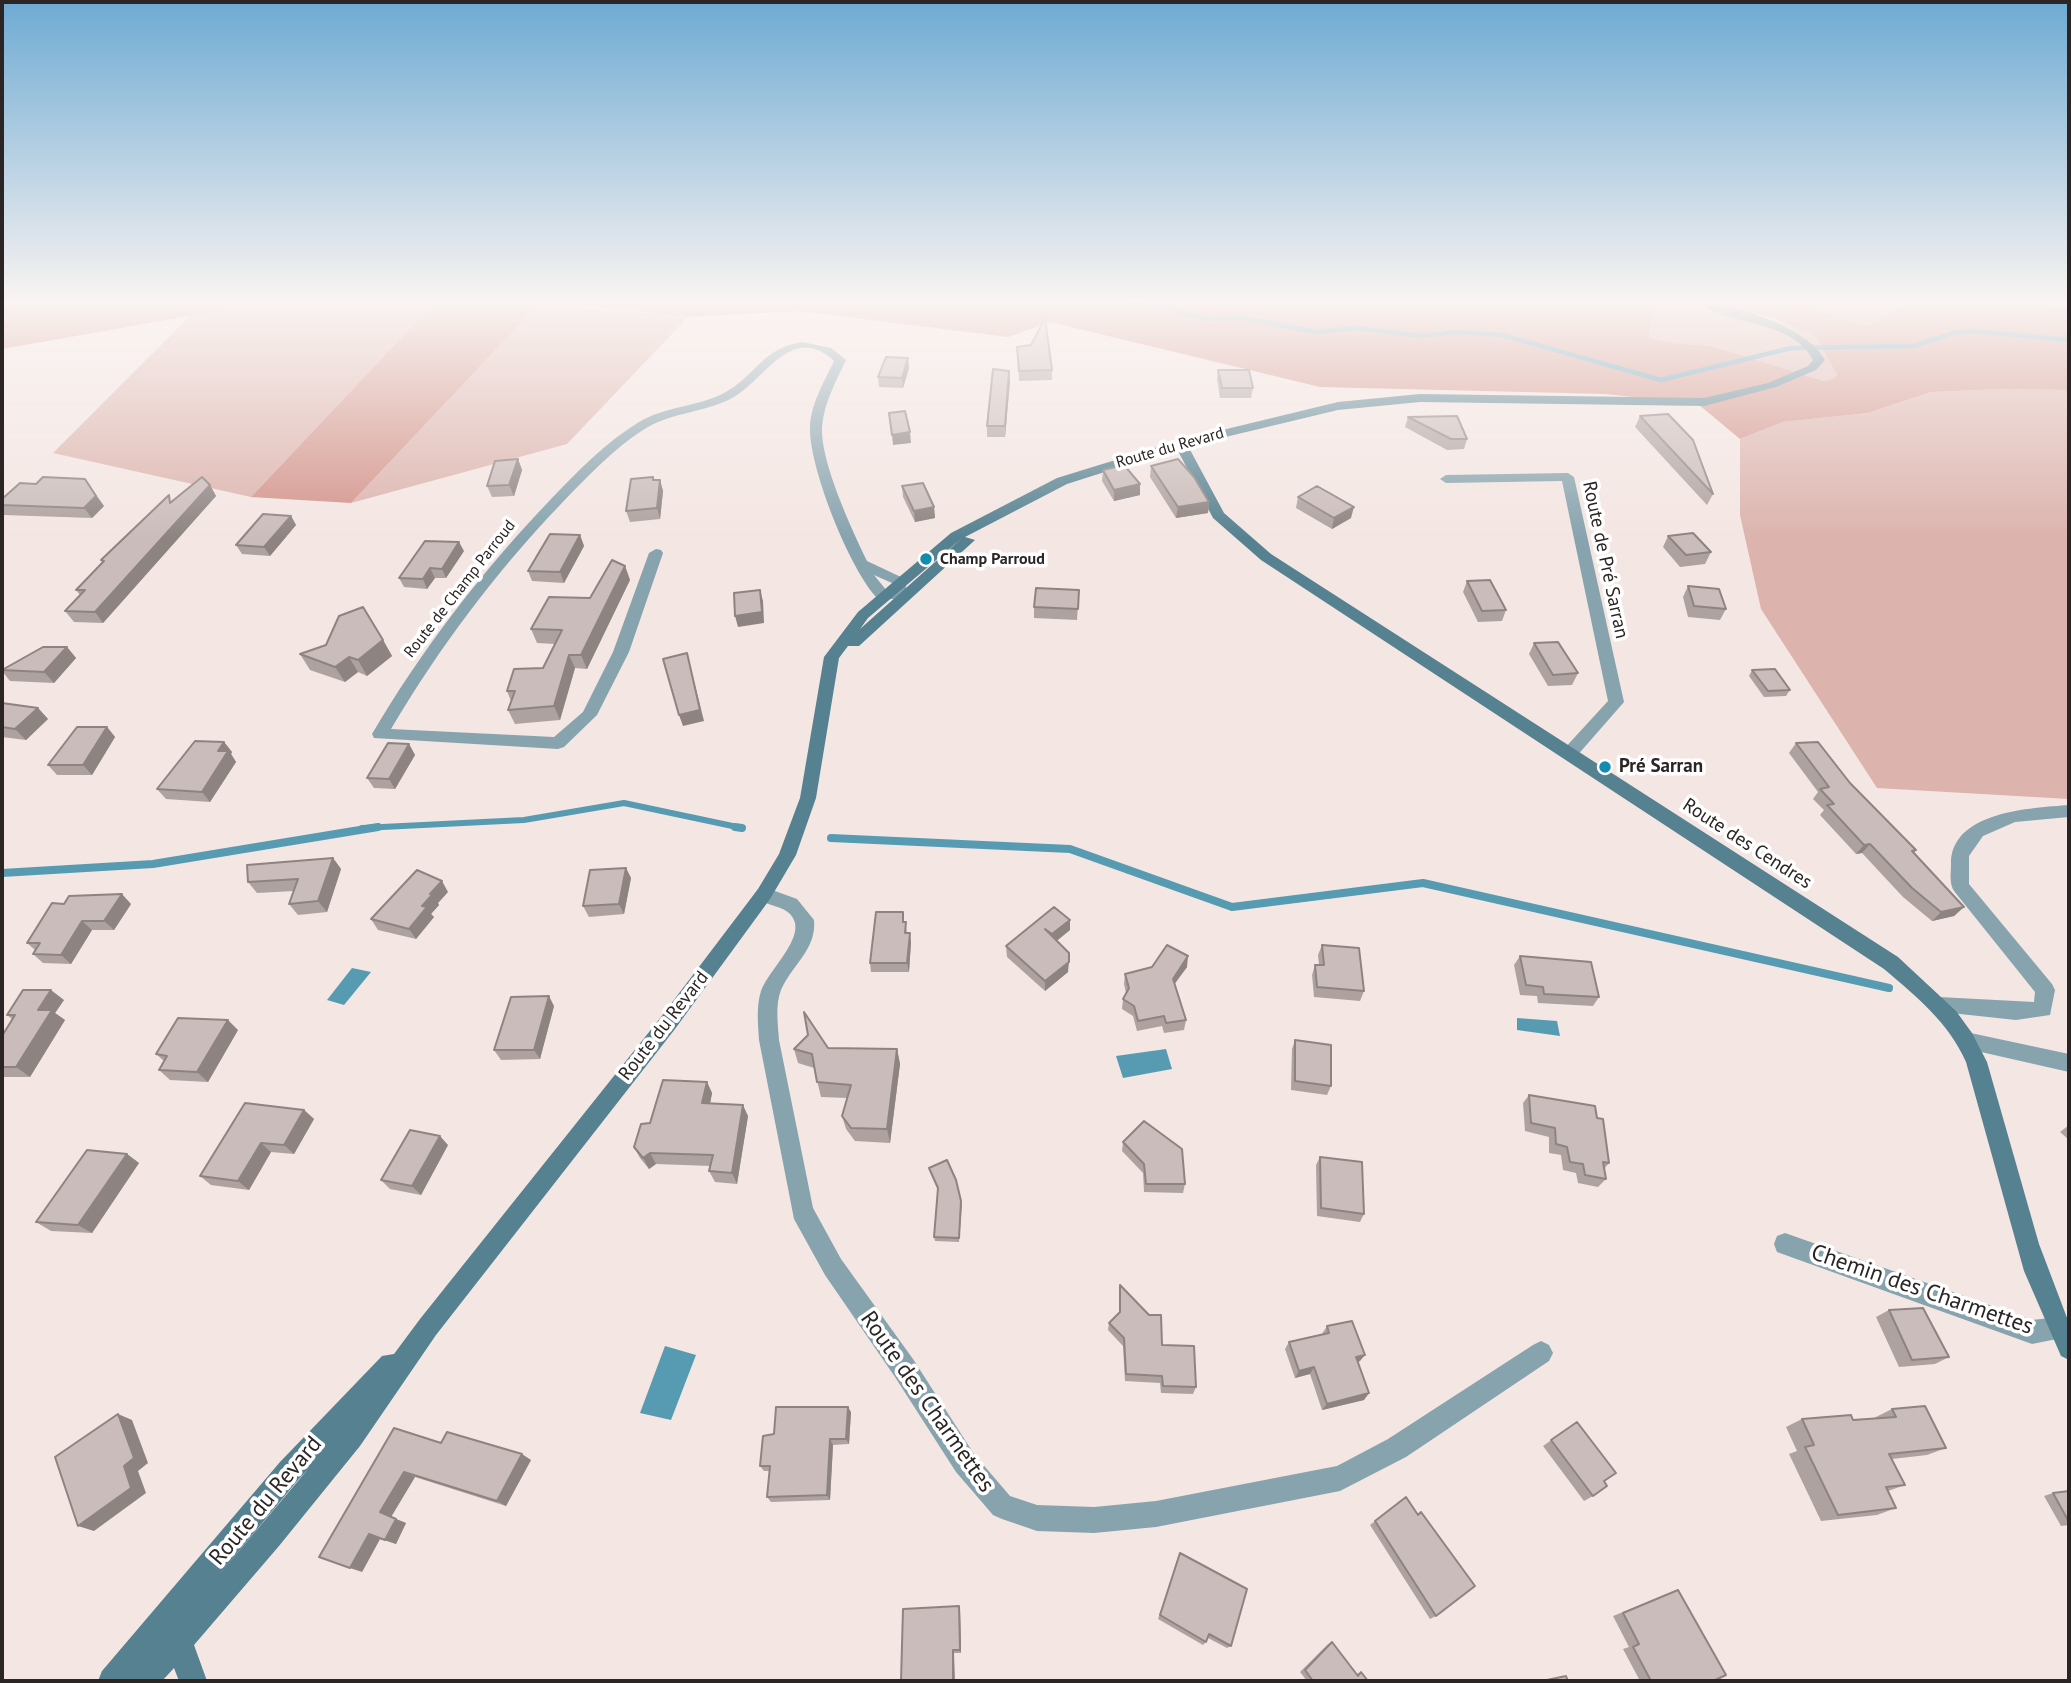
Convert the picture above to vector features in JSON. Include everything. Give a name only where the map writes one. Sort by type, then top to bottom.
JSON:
[{"type":"main road","name":"Route du Revard","points":[[827,690],[861,633],[900,588],[956,536],[1062,481],[1181,444],[1372,401],[1531,398],[1704,402],[1733,397],[1779,382]]},
{"type":"main road","name":"Route des Cendres","points":[[1181,444],[1218,514],[1266,557],[1891,963],[1939,1005],[1966,1041],[1982,1078],[2031,1252],[2064,1339]]},
{"type":"main road","name":"Route du Revard","points":[[112,1681],[165,1640],[351,1437],[428,1327],[668,1023],[764,894],[787,855],[808,798],[832,657],[839,644],[883,596]]},
{"type":"main road","name":"Route du Revard","points":[[144,1681],[165,1640]]},
{"type":"main road","points":[[165,1640],[191,1669],[193,1681]]},
{"type":"street","name":"Route de Champ Parroud","points":[[656,553],[616,662],[589,715],[558,743],[380,734],[410,682],[509,551],[609,448],[654,418],[729,395],[744,382]]},
{"type":"street","name":"Route de Champ Parroud","points":[[831,382],[816,431],[839,518],[868,578],[883,596]]},
{"type":"street","name":"Route de Pré Sarran","points":[[1446,479],[1569,477],[1616,702],[1569,754]]},
{"type":"street","points":[[863,565],[900,588]]},
{"type":"street","points":[[883,596],[900,588]]},
{"type":"street","points":[[1939,1005],[1962,1002],[2019,1014],[2043,1009],[2045,990],[1960,886],[1960,855],[1977,831],[2013,816],[2069,811]]},
{"type":"street","name":"Route des Charmettes","points":[[764,894],[778,897],[796,908],[805,918],[806,932],[771,990],[767,1013],[769,1040],[802,1211],[833,1267],[904,1368],[965,1463],[1002,1506],[1037,1518],[1094,1520],[1156,1514],[1340,1478],[1397,1448],[1541,1353]]},
{"type":"street","points":[[1966,1041],[2069,1063]]},
{"type":"street","name":"Chemin des Charmettes","points":[[1785,1244],[2032,1332],[2064,1339]]},
{"type":"shaded area","points":[[124,382],[360,382],[251,497],[53,453]]},
{"type":"shaded area","points":[[360,382],[466,382],[351,503],[251,497]]},
{"type":"shaded area","points":[[466,382],[627,382],[567,444],[351,503]]},
{"type":"shaded area","points":[[1297,382],[2069,382],[2069,390],[1931,392],[1868,413],[1783,422],[1740,439],[1698,404],[1605,394],[1320,387]]},
{"type":"shaded area","points":[[2069,390],[2069,799],[1877,788],[1761,609],[1740,515],[1740,439],[1783,422],[1868,413],[1931,392]]},
{"type":"water","points":[[352,968],[371,972],[344,1005],[327,1000]]},
{"type":"water","points":[[1517,1018],[1557,1021],[1560,1036],[1517,1030]]},
{"type":"water","points":[[1166,1049],[1172,1069],[1123,1078],[1116,1056]]},
{"type":"water","points":[[665,1346],[696,1355],[671,1420],[640,1413]]},
{"type":"building","points":[[992,382],[1008,382],[1005,426],[987,426]]},
{"type":"building","points":[[1221,382],[1252,382],[1253,388],[1222,388]]},
{"type":"building","points":[[905,411],[910,432],[892,435],[889,413]]},
{"type":"building","points":[[1668,414],[1693,440],[1713,494],[1640,416]]},
{"type":"building","points":[[1457,416],[1467,439],[1451,439],[1408,417]]},
{"type":"building","points":[[518,459],[509,485],[487,486],[495,461]]},
{"type":"building","points":[[1178,459],[1194,477],[1209,502],[1178,507],[1151,466]]},
{"type":"building","points":[[1124,465],[1140,484],[1114,490],[1103,470]]},
{"type":"building","points":[[43,477],[85,479],[96,496],[84,508],[2,505],[2,499],[20,483],[36,484]]},
{"type":"building","points":[[202,477],[210,485],[95,612],[65,611],[85,590],[76,590],[104,561],[101,560],[169,495],[170,503]]},
{"type":"building","points":[[653,477],[653,480],[660,480],[657,508],[626,511],[631,479]]},
{"type":"building","points":[[923,483],[934,507],[914,511],[902,486]]},
{"type":"building","points":[[1317,486],[1354,507],[1334,518],[1298,497]]},
{"type":"building","points":[[263,514],[291,516],[264,547],[236,545]]},
{"type":"building","points":[[1693,533],[1711,552],[1686,555],[1668,536]]},
{"type":"building","points":[[550,534],[580,535],[560,572],[528,571]]},
{"type":"building","points":[[425,541],[459,542],[442,569],[430,568],[423,579],[399,578]]},
{"type":"building","points":[[612,560],[625,566],[581,655],[569,655],[554,706],[508,710],[515,691],[507,691],[514,669],[543,668],[562,630],[531,629],[549,597],[590,598]]},
{"type":"building","points":[[1490,580],[1506,610],[1482,611],[1467,581]]},
{"type":"building","points":[[1688,586],[1719,589],[1726,609],[1694,606]]},
{"type":"building","points":[[1036,588],[1079,590],[1078,609],[1034,607]]},
{"type":"building","points":[[760,590],[762,612],[735,616],[734,593]]},
{"type":"building","points":[[363,607],[383,640],[358,660],[349,657],[335,667],[300,654],[326,645],[339,616]]},
{"type":"building","points":[[1558,642],[1578,673],[1553,675],[1534,643]]},
{"type":"building","points":[[43,647],[67,647],[44,672],[2,670]]},
{"type":"building","points":[[687,653],[700,710],[679,715],[663,659]]},
{"type":"building","points":[[1775,669],[1790,690],[1768,691],[1752,670]]},
{"type":"building","points":[[2,703],[38,708],[15,729],[2,727]]},
{"type":"building","points":[[77,727],[107,727],[83,765],[48,765]]},
{"type":"building","points":[[195,741],[224,742],[218,751],[228,751],[202,792],[157,789]]},
{"type":"building","points":[[1818,742],[1850,783],[1916,850],[1912,851],[1964,907],[1941,912],[1912,888],[1870,844],[1864,845],[1827,805],[1834,804],[1820,789],[1829,787],[1796,743]]},
{"type":"building","points":[[388,743],[409,744],[389,779],[367,778]]},
{"type":"building","points":[[333,858],[318,901],[289,904],[298,879],[248,882],[247,865]]},
{"type":"building","points":[[626,868],[619,904],[583,906],[590,870]]},
{"type":"building","points":[[417,870],[442,881],[430,894],[432,895],[422,906],[427,907],[409,929],[371,919]]},
{"type":"building","points":[[122,894],[104,921],[82,921],[61,955],[33,954],[40,943],[27,943],[52,903],[64,904],[69,896]]},
{"type":"building","points":[[1054,907],[1070,920],[1052,934],[1045,929],[1069,953],[1069,962],[1045,981],[1006,946]]},
{"type":"building","points":[[876,912],[903,912],[905,933],[910,933],[907,963],[870,963]]},
{"type":"building","points":[[1167,945],[1188,956],[1173,979],[1186,1020],[1166,1023],[1164,1016],[1138,1021],[1134,1006],[1123,999],[1129,988],[1125,974],[1152,967]]},
{"type":"building","points":[[1322,945],[1359,948],[1364,991],[1317,987],[1315,965],[1324,965]]},
{"type":"building","points":[[1520,956],[1591,962],[1599,997],[1544,994],[1543,987],[1526,985]]},
{"type":"building","points":[[23,990],[51,990],[38,1010],[52,1010],[16,1067],[2,1067],[2,1036],[15,1015],[7,1015]]},
{"type":"building","points":[[549,996],[534,1050],[494,1050],[511,997]]},
{"type":"building","points":[[804,1012],[828,1048],[897,1049],[887,1129],[851,1128],[842,1116],[851,1085],[817,1082],[812,1054],[794,1049],[808,1035]]},
{"type":"building","points":[[178,1018],[228,1020],[197,1072],[159,1070],[167,1056],[156,1054]]},
{"type":"building","points":[[1295,1040],[1331,1045],[1331,1086],[1295,1081]]},
{"type":"building","points":[[663,1080],[707,1082],[702,1103],[743,1105],[732,1173],[709,1171],[713,1155],[650,1153],[643,1158],[634,1147],[641,1124],[650,1123]]},
{"type":"building","points":[[1529,1095],[1595,1106],[1597,1118],[1603,1119],[1609,1163],[1603,1162],[1606,1179],[1585,1175],[1583,1164],[1570,1162],[1567,1147],[1556,1144],[1555,1128],[1531,1123]]},
{"type":"building","points":[[245,1103],[304,1110],[284,1145],[261,1143],[238,1181],[200,1176]]},
{"type":"building","points":[[1144,1121],[1182,1149],[1185,1184],[1146,1184],[1144,1164],[1123,1142]]},
{"type":"building","points":[[410,1130],[440,1136],[412,1186],[381,1180]]},
{"type":"building","points":[[87,1150],[127,1154],[78,1225],[36,1222]]},
{"type":"building","points":[[1320,1157],[1362,1162],[1364,1214],[1321,1208]]},
{"type":"building","points":[[947,1160],[961,1201],[959,1238],[934,1237],[938,1188],[929,1168]]},
{"type":"building","points":[[1120,1285],[1149,1315],[1161,1315],[1162,1345],[1194,1346],[1196,1387],[1163,1386],[1162,1376],[1126,1374],[1124,1338],[1109,1323],[1120,1312]]},
{"type":"building","points":[[1923,1308],[1949,1357],[1912,1360],[1889,1310]]},
{"type":"building","points":[[1352,1321],[1365,1355],[1356,1357],[1369,1393],[1327,1404],[1314,1367],[1299,1371],[1289,1342],[1329,1333],[1327,1326]]},
{"type":"building","points":[[1925,1406],[1946,1448],[1889,1454],[1905,1485],[1886,1487],[1896,1508],[1838,1515],[1805,1447],[1814,1445],[1802,1419],[1851,1415],[1853,1420],[1896,1417],[1892,1409]]},
{"type":"building","points":[[776,1407],[848,1407],[846,1439],[830,1439],[827,1495],[767,1497],[770,1466],[760,1466],[763,1436],[774,1434]]},
{"type":"building","points":[[118,1414],[134,1458],[124,1466],[131,1488],[78,1526],[55,1457]]},
{"type":"building","points":[[1577,1422],[1616,1473],[1604,1481],[1607,1486],[1593,1496],[1551,1440]]},
{"type":"building","points":[[394,1428],[441,1443],[447,1432],[522,1454],[497,1501],[404,1472],[380,1512],[396,1519],[385,1540],[369,1534],[350,1568],[319,1557]]},
{"type":"building","points":[[2069,1491],[2069,1522],[2053,1493]]},
{"type":"building","points":[[1406,1497],[1418,1515],[1421,1512],[1475,1586],[1436,1616],[1375,1521]]},
{"type":"building","points":[[1180,1553],[1247,1589],[1231,1646],[1209,1634],[1206,1642],[1160,1615]]},
{"type":"building","points":[[1678,1590],[1726,1675],[1713,1681],[1651,1681],[1633,1647],[1639,1644],[1623,1613]]},
{"type":"building","points":[[959,1606],[960,1650],[953,1650],[953,1681],[901,1681],[903,1609]]},
{"type":"building","points":[[1332,1642],[1358,1676],[1361,1672],[1368,1681],[1313,1681],[1305,1670]]},
{"type":"building","points":[[1566,1676],[1568,1681],[1542,1681]]},
{"type":"waterway","points":[[376,827],[524,820],[624,803],[742,828],[735,827]]},
{"type":"waterway","points":[[2,873],[153,864],[376,827]]},
{"type":"waterway","points":[[362,828],[376,827]]},
{"type":"waterway","points":[[831,838],[1070,849],[1232,907],[1423,883],[1889,988]]},
{"type":"place","name":"Champ Parroud","points":[[926,559]]},
{"type":"place","name":"Pré Sarran","points":[[1605,767]]}]
